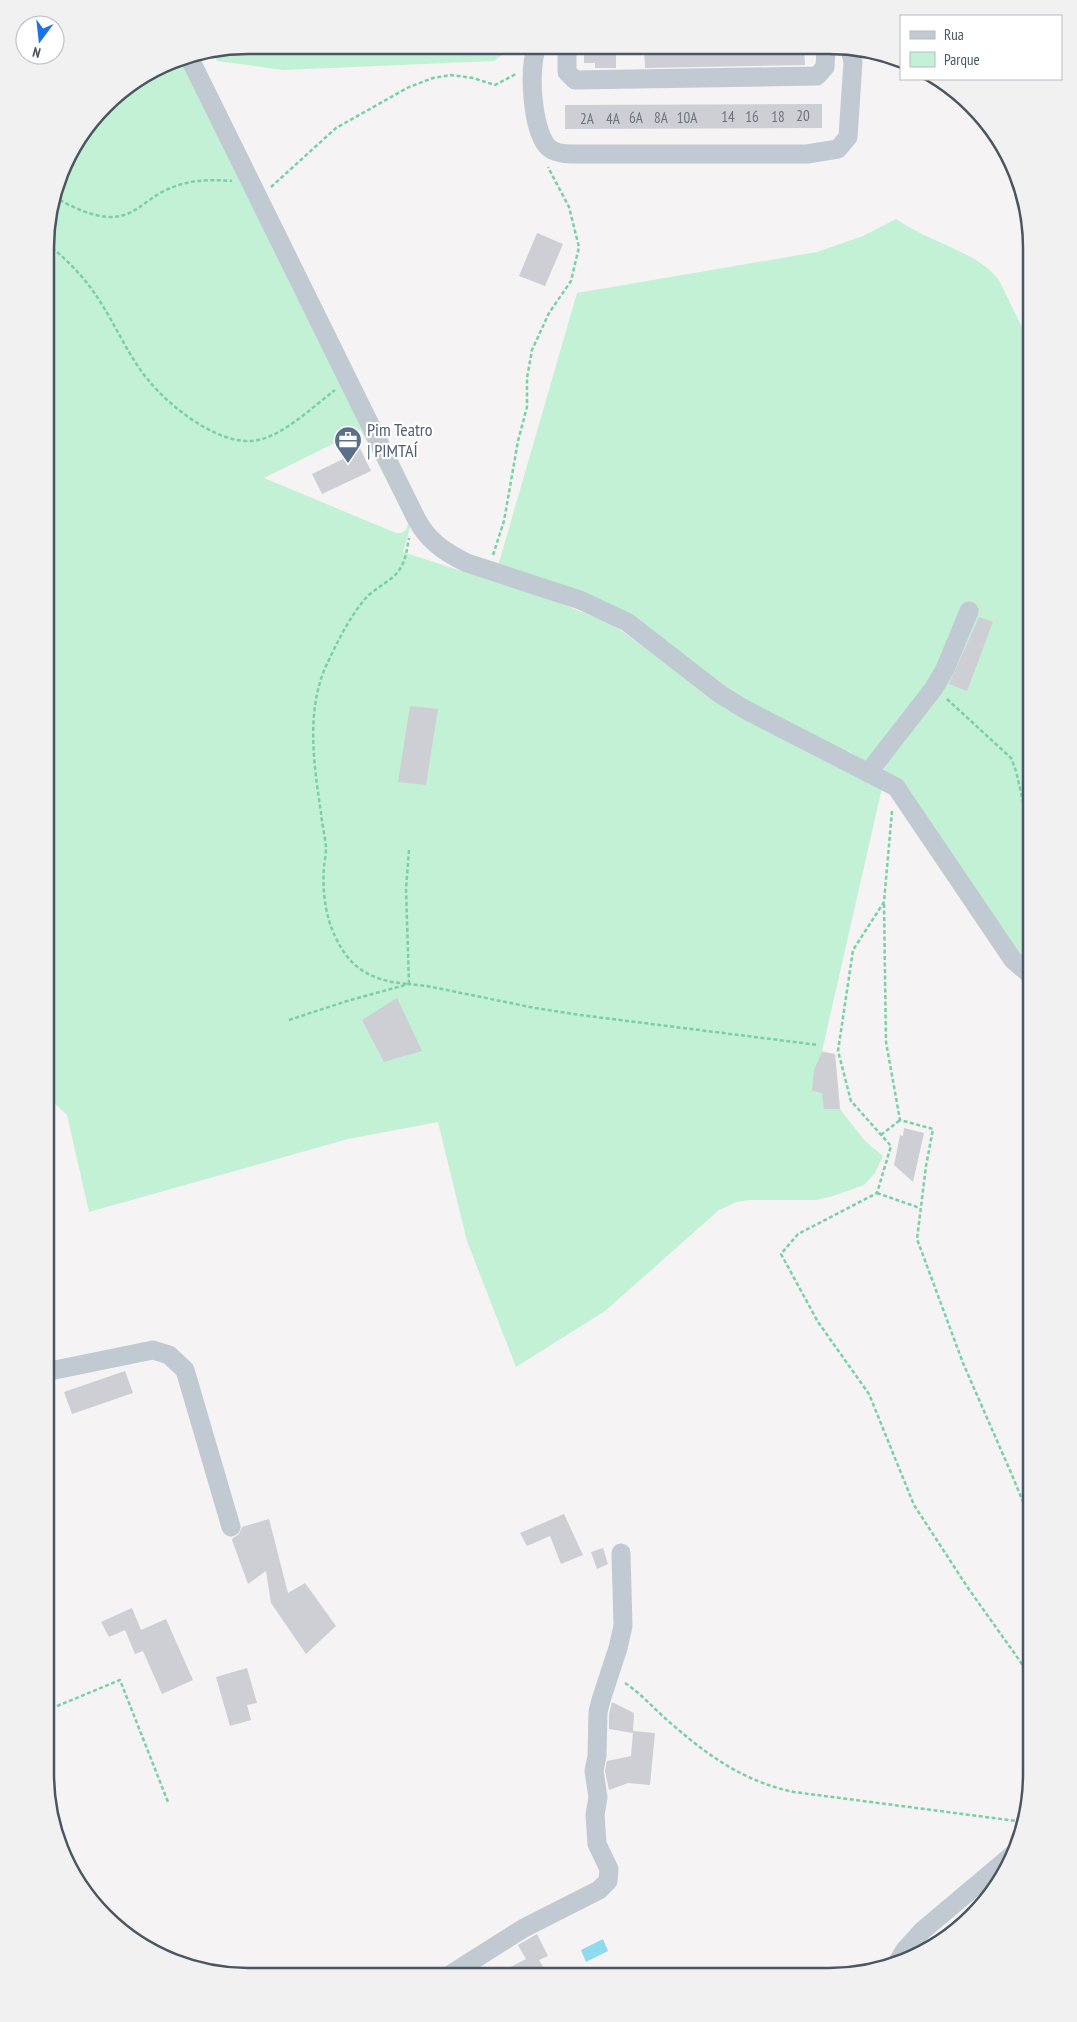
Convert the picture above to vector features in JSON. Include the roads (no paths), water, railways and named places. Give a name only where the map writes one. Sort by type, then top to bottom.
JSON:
[{"type":"street","points":[[535,54],[532,68],[532,85],[542,134],[548,147],[557,152],[573,154],[807,154],[838,149],[848,136],[853,62],[851,55]]},
{"type":"street","points":[[567,54],[567,72],[575,80],[817,76],[825,58]]},
{"type":"street","points":[[191,62],[416,518],[428,538],[439,547],[467,563],[580,600],[627,622],[720,694],[739,706],[896,787],[1013,960],[1023,968]]},
{"type":"street","points":[[868,773],[934,688],[945,669],[970,611]]},
{"type":"street","points":[[54,1370],[153,1350],[169,1355],[185,1370],[231,1526]]},
{"type":"street","points":[[461,1968],[524,1928],[599,1890],[608,1881],[609,1869],[597,1844],[595,1815],[598,1797],[594,1771],[597,1756],[598,1712],[623,1626],[621,1553]]},
{"type":"street","points":[[903,1953],[922,1931],[1000,1865]]},
{"type":"water","points":[[603,1939],[608,1951],[586,1962],[581,1950]]},
{"type":"place","name":"Pim Teatro | PIMTAÍ","points":[[348,464]]}]
